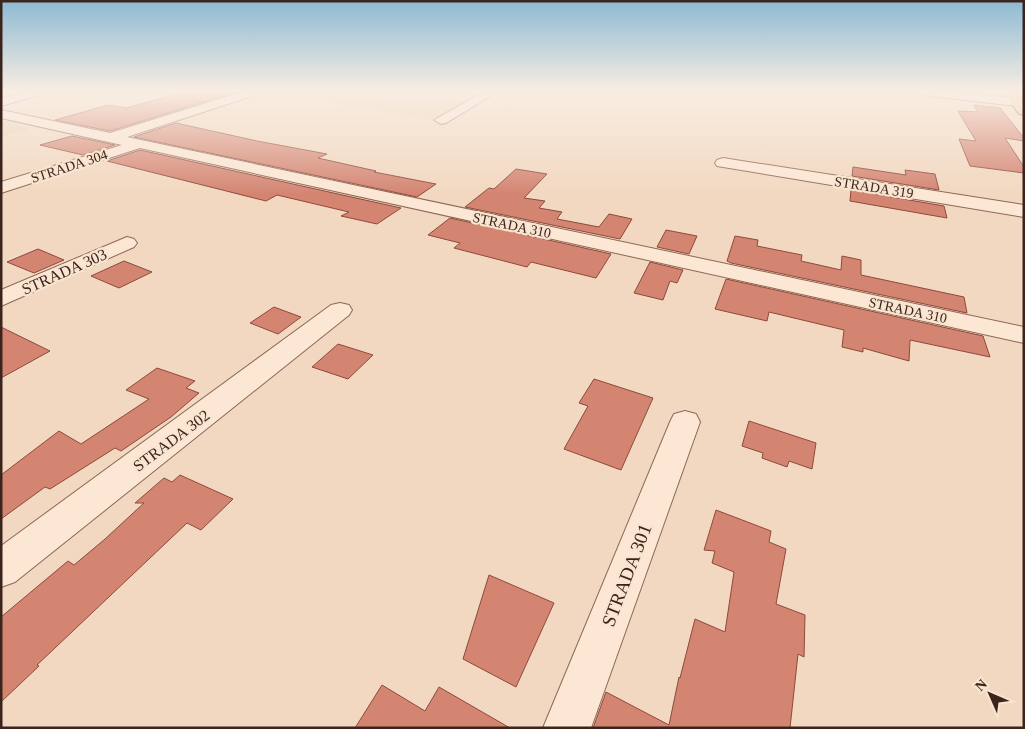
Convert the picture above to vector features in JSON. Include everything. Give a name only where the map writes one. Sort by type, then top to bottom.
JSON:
[{"type":"street","name":"STRADA 310","points":[[54,126],[1024,335]]},
{"type":"street","points":[[107,138],[145,126]]},
{"type":"street","name":"STRADA 304","points":[[1,188],[137,145]]},
{"type":"street","name":"STRADA 319","points":[[723,163],[1024,211]]},
{"type":"street","name":"STRADA 303","points":[[1,299],[127,243]]},
{"type":"street","name":"STRADA 302","points":[[1,569],[340,310]]},
{"type":"street","name":"STRADA 301","points":[[567,728],[685,422]]},
{"type":"shaded area","points":[[1,126],[19,126],[30,129],[1,137]]},
{"type":"building","points":[[85,126],[126,126],[110,131]]},
{"type":"building","points":[[167,126],[190,126],[327,154],[318,158],[376,171],[374,172],[436,184],[417,197],[134,137]]},
{"type":"building","points":[[967,126],[1014,126],[1024,138],[1024,141],[1005,138],[1024,167],[1024,173],[970,166],[959,139],[976,141]]},
{"type":"building","points":[[72,136],[115,145],[83,155],[40,145]]},
{"type":"building","points":[[140,150],[401,208],[377,224],[341,216],[349,212],[277,195],[266,201],[107,161]]},
{"type":"building","points":[[853,167],[906,175],[905,170],[935,174],[939,190],[852,176]]},
{"type":"building","points":[[516,169],[547,174],[524,198],[545,201],[539,208],[562,212],[557,219],[599,227],[609,214],[632,219],[620,239],[465,207],[489,188],[494,189]]},
{"type":"building","points":[[851,190],[944,206],[947,218],[850,201]]},
{"type":"building","points":[[450,218],[611,254],[596,278],[531,262],[527,267],[454,248],[460,243],[428,235]]},
{"type":"building","points":[[666,230],[697,236],[689,254],[657,247]]},
{"type":"building","points":[[735,236],[758,240],[757,246],[802,255],[801,261],[841,270],[842,256],[861,260],[861,275],[964,297],[967,313],[731,263],[727,261]]},
{"type":"building","points":[[38,249],[64,260],[34,273],[7,262]]},
{"type":"building","points":[[124,261],[152,272],[119,288],[91,276]]},
{"type":"building","points":[[650,262],[683,270],[677,283],[670,281],[663,300],[634,293]]},
{"type":"building","points":[[726,279],[983,336],[990,357],[910,340],[909,361],[863,348],[863,352],[842,347],[844,330],[769,312],[767,321],[715,309]]},
{"type":"building","points":[[274,307],[301,317],[278,334],[250,323]]},
{"type":"building","points":[[1,327],[50,351],[1,378]]},
{"type":"building","points":[[338,344],[373,355],[348,379],[312,367]]},
{"type":"building","points":[[157,368],[195,381],[186,388],[199,393],[171,417],[121,451],[115,448],[50,489],[45,487],[1,519],[1,475],[59,431],[81,444],[149,399],[126,390]]},
{"type":"building","points":[[594,379],[653,398],[621,470],[564,449],[588,406],[579,403]]},
{"type":"building","points":[[749,421],[816,443],[812,469],[789,461],[787,467],[762,458],[763,453],[742,446]]},
{"type":"building","points":[[180,475],[233,499],[201,530],[187,523],[37,665],[39,666],[1,702],[1,617],[68,561],[74,565],[105,539],[144,503],[135,503],[164,478],[172,482]]},
{"type":"building","points":[[716,510],[771,531],[769,542],[786,549],[776,604],[805,615],[804,657],[798,654],[790,728],[593,728],[606,692],[669,725],[679,677],[695,619],[725,632],[734,572],[712,563],[715,551],[704,550]]},
{"type":"building","points":[[489,575],[554,603],[516,687],[463,659]]},
{"type":"building","points":[[382,685],[425,711],[439,687],[510,728],[355,728]]}]
